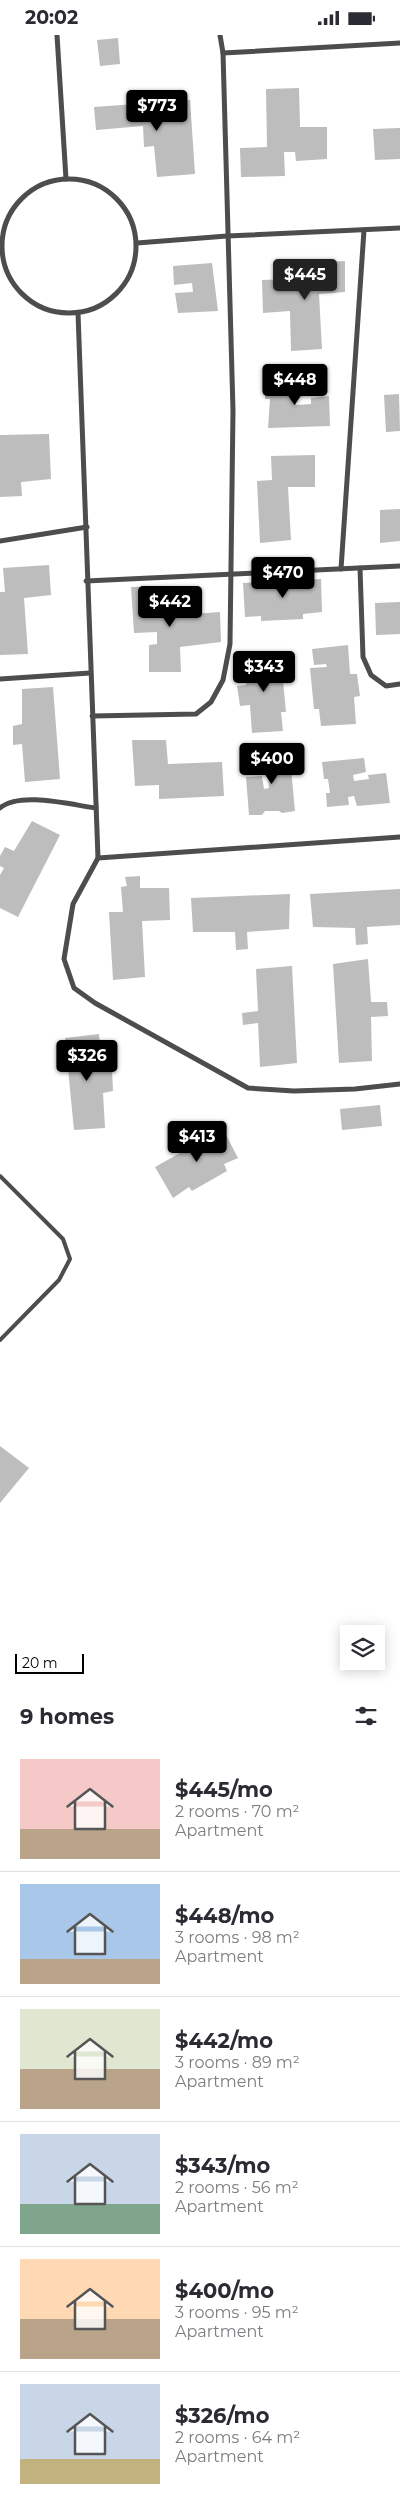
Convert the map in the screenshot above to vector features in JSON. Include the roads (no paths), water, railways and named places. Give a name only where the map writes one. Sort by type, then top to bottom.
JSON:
[{"type":"street","points":[[57,35],[66,179]]},
{"type":"street","points":[[92,716],[196,714],[211,702],[223,680],[230,644],[233,410],[223,53],[220,35]]},
{"type":"street","points":[[223,53],[400,43]]},
{"type":"street","points":[[66,179],[92,182],[115,196],[130,217],[137,243],[133,268],[121,289],[102,305],[78,313],[55,313],[34,304],[16,288],[6,268],[1,245],[7,221],[21,199],[42,185],[66,179]]},
{"type":"street","points":[[137,243],[227,236],[400,228]]},
{"type":"street","points":[[341,569],[364,230]]},
{"type":"street","points":[[78,313],[87,527],[86,581],[98,858],[72,904],[64,959],[74,988],[95,1003],[248,1087],[294,1091],[355,1089],[400,1084]]},
{"type":"street","points":[[0,541],[87,527]]},
{"type":"street","points":[[86,581],[400,566]]},
{"type":"street","points":[[360,568],[363,657],[371,675],[386,686],[400,684]]},
{"type":"street","points":[[0,679],[90,673]]},
{"type":"street","points":[[0,808],[4,804],[26,799],[96,809]]},
{"type":"street","points":[[98,858],[400,837]]},
{"type":"lane","points":[[0,1176],[63,1239],[70,1259],[59,1280],[0,1341]]}]
